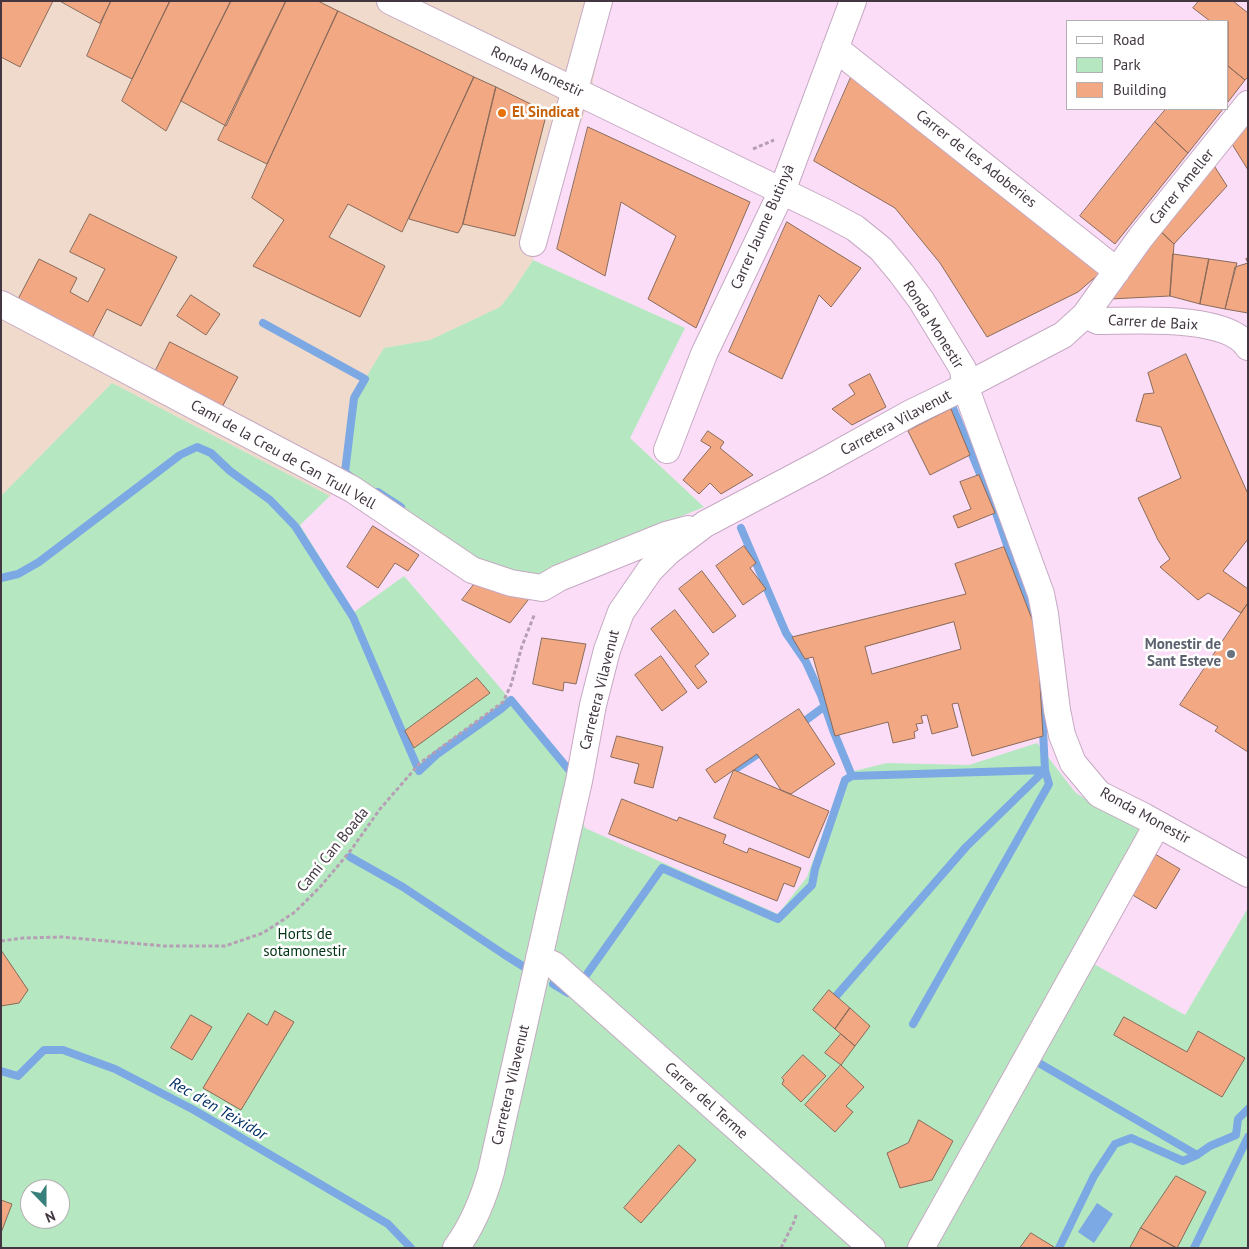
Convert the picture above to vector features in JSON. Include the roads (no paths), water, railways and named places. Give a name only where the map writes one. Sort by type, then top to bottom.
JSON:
[{"type":"street","name":"Ronda Monestir","points":[[390,1],[782,191],[855,228],[881,249],[921,300],[963,369],[965,386],[1041,594],[1057,710],[1062,735],[1074,762],[1099,794],[1248,874]]},
{"type":"street","points":[[533,243],[599,1]]},
{"type":"street","name":"Carrer Jaume Butinyà","points":[[667,450],[704,354],[782,191],[853,1]]},
{"type":"street","name":"Carrer de les Adoberies","points":[[835,48],[1117,271]]},
{"type":"street","name":"Carrer Ameller","points":[[1085,315],[1141,237],[1248,104]]},
{"type":"street","name":"Camí de la Creu de Can Trull Vell","points":[[1,304],[352,490],[472,570],[511,583],[542,588],[559,578],[666,535],[705,524]]},
{"type":"street","name":"Carretera Vilavenut","points":[[456,1248],[473,1221],[486,1190],[579,781],[593,705],[607,650],[613,630],[622,612],[650,570],[668,552],[705,524],[911,413],[1062,335],[1085,315]]},
{"type":"street","name":"Carrer de Baix","points":[[1085,315],[1098,320],[1185,322],[1223,329],[1246,340]]},
{"type":"street","points":[[921,1248],[1154,832],[1156,823]]},
{"type":"street","name":"Carrer del Terme","points":[[539,958],[554,965],[872,1248]]},
{"type":"water","points":[[1097,1203],[1113,1214],[1094,1243],[1078,1232]]},
{"type":"waterway","points":[[263,323],[365,379],[354,398],[345,472],[352,478]]},
{"type":"waterway","points":[[953,408],[996,513],[1035,626]]},
{"type":"waterway","points":[[1,578],[18,574],[39,562],[180,455],[197,447],[211,453],[230,471],[270,500],[295,526],[353,617],[419,771],[436,755],[511,700],[569,770]]},
{"type":"waterway","points":[[378,492],[401,507]]},
{"type":"waterway","points":[[741,528],[786,633],[806,662],[821,695],[852,776]]},
{"type":"waterway","points":[[913,1024],[1049,784],[1045,770],[1040,672]]},
{"type":"waterway","points":[[798,726],[825,706]]},
{"type":"waterway","points":[[737,768],[764,750]]},
{"type":"waterway","points":[[582,981],[662,868],[778,919],[812,885],[815,869],[845,780],[852,776],[1045,770]]},
{"type":"waterway","points":[[837,995],[966,847],[1045,770]]},
{"type":"waterway","points":[[350,857],[403,887],[529,970]]},
{"type":"waterway","points":[[553,984],[568,993]]},
{"type":"waterway","name":"Rec d'en Teixidor","points":[[1,1071],[18,1076],[44,1050],[63,1050],[115,1069],[194,1110],[388,1224],[411,1248]]},
{"type":"waterway","points":[[1031,1060],[1197,1155]]},
{"type":"waterway","name":"Rec d'en Teixidor","points":[[1059,1248],[1094,1176],[1115,1144],[1131,1138],[1183,1161],[1197,1155],[1210,1146],[1236,1135],[1238,1119],[1248,1109]]},
{"type":"waterway","points":[[1194,1248],[1248,1137]]},
{"type":"place","name":"El Sindicat","points":[[502,113]]},
{"type":"place","name":"Monestir de Sant Esteve","points":[[1231,654]]},
{"type":"park label","name":"Horts de sotamonestir","points":[[305,944]]}]
